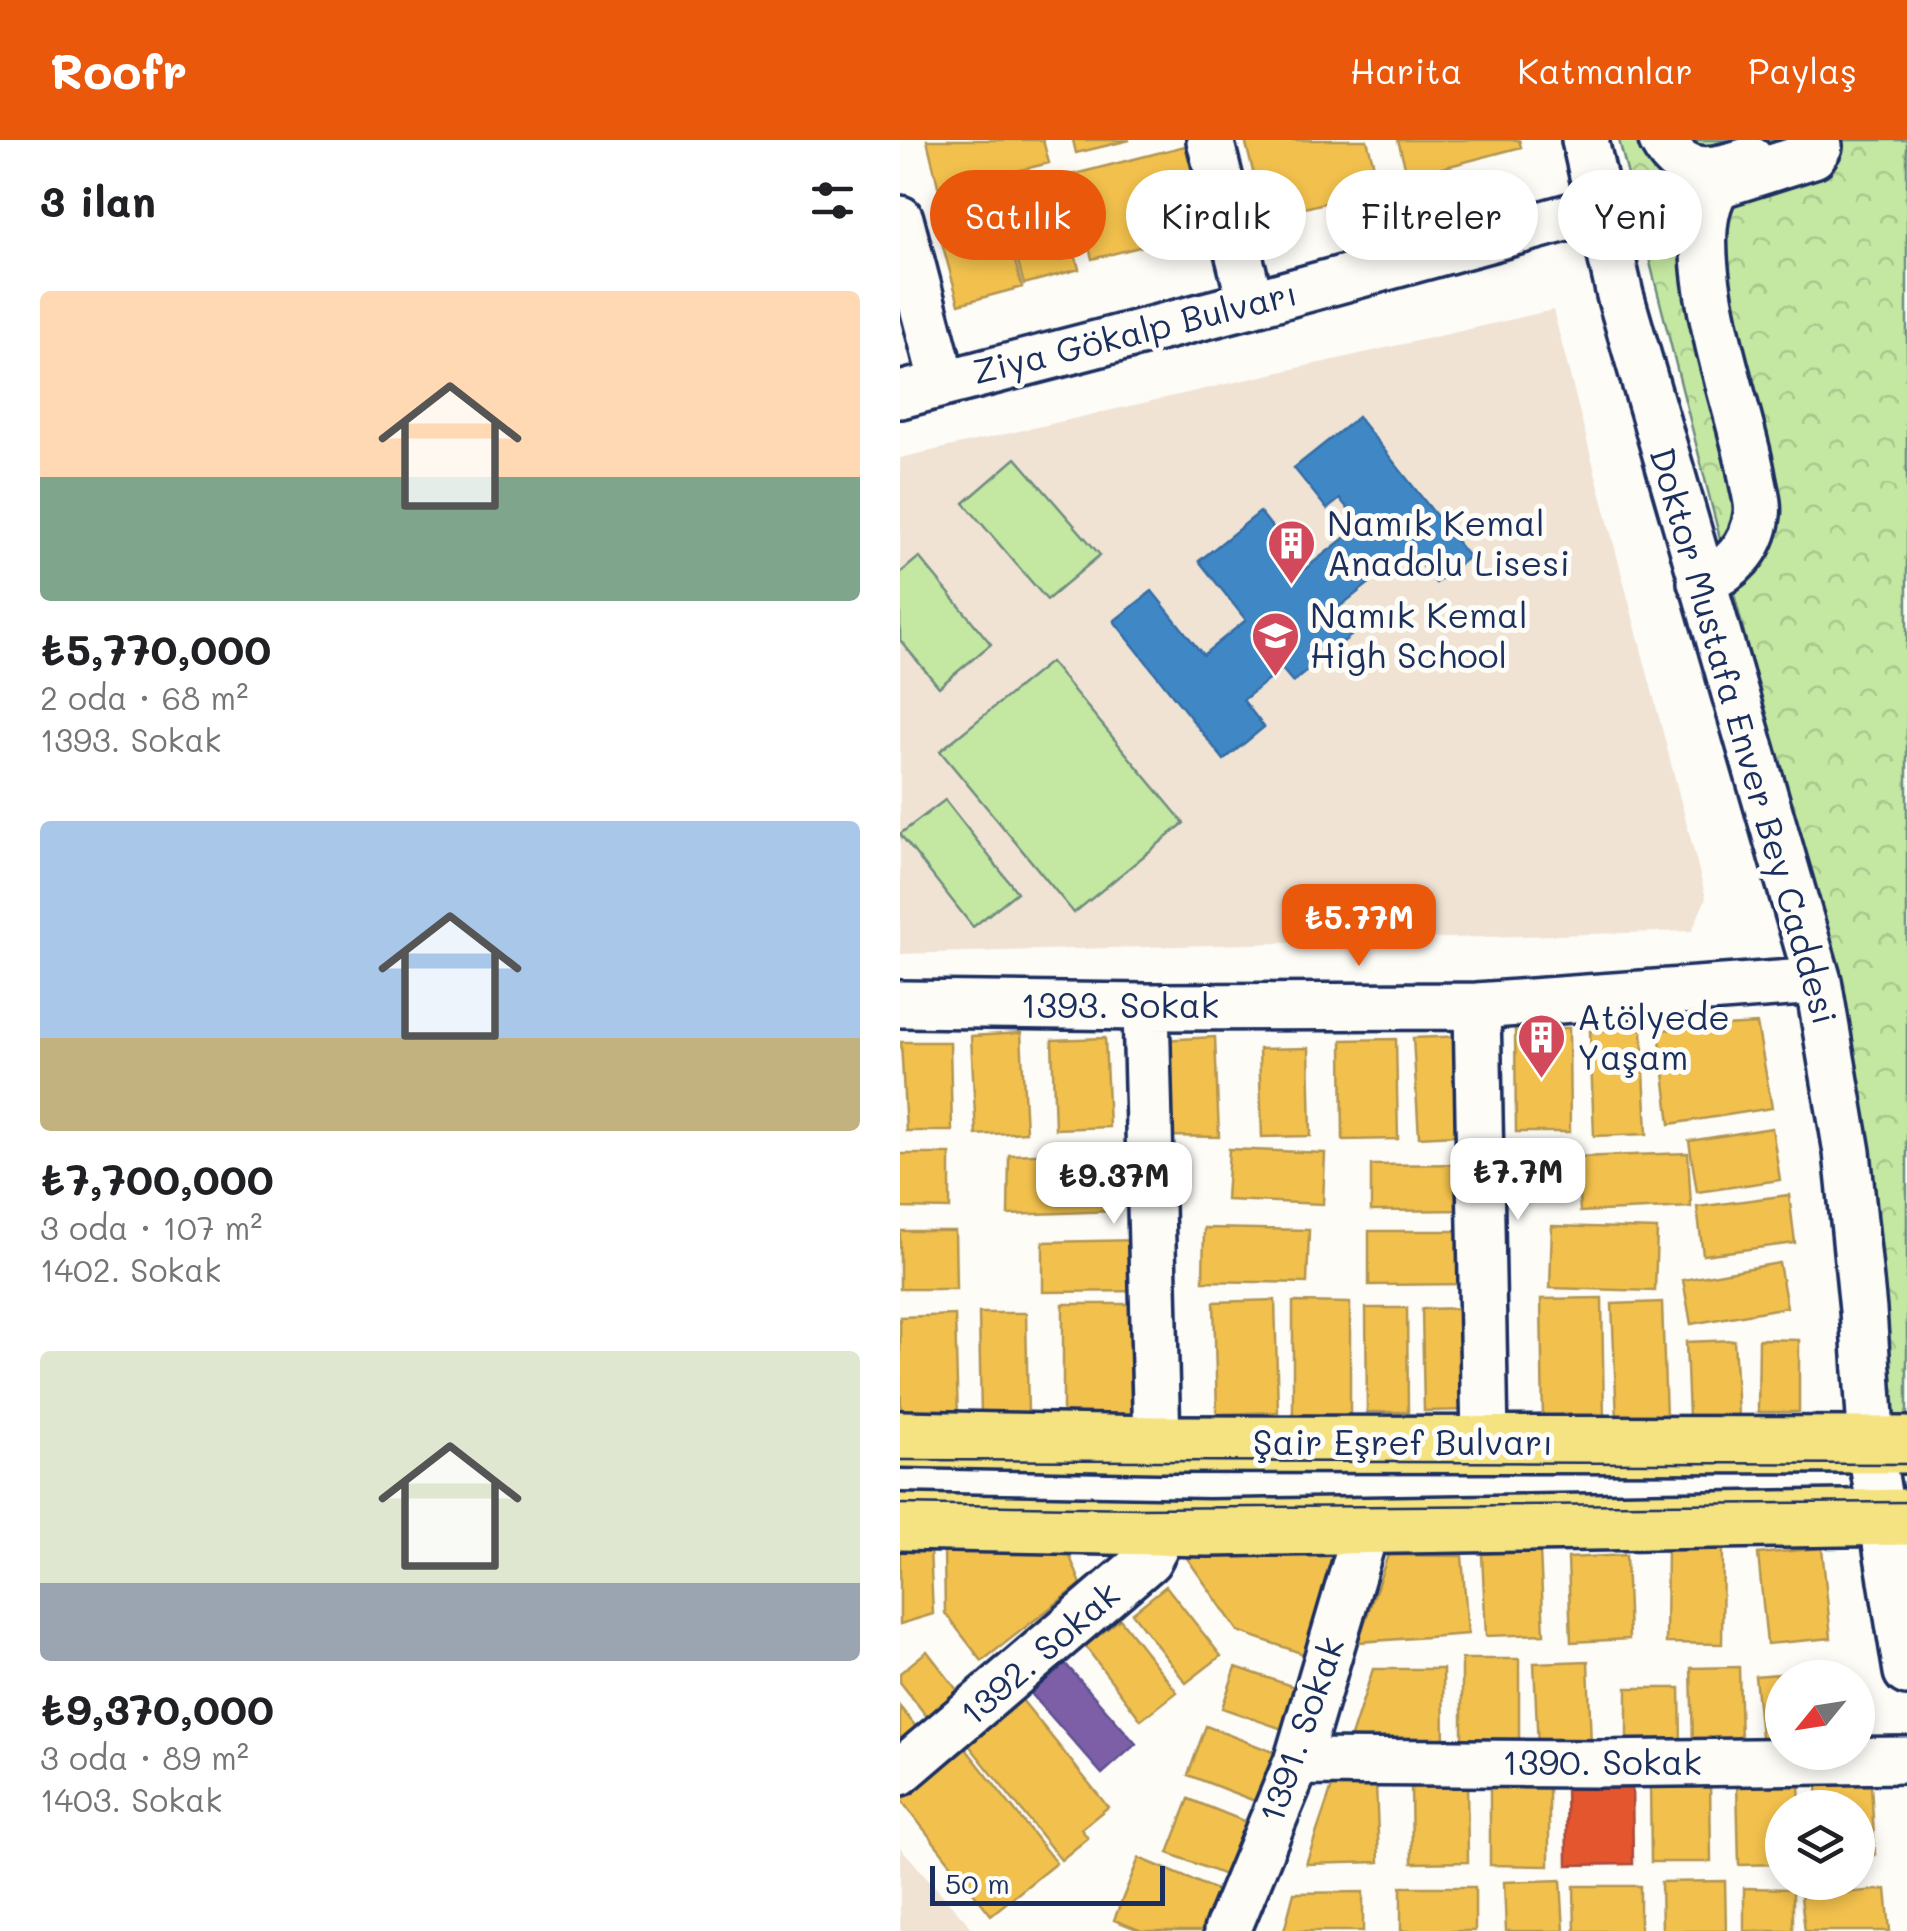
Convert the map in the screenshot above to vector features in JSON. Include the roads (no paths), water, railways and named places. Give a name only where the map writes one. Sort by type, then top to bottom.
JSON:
[{"type":"main road","name":"Şair Eşref Bulvarı","points":[[900,1439],[1157,1444],[1889,1445]]},
{"type":"main road","points":[[900,1522],[1208,1528],[1894,1517]]},
{"type":"street","points":[[1210,140],[1250,304]]},
{"type":"street","name":"Doktor Mustafa Enver Bey Caddesi","points":[[1585,140],[1592,170]]},
{"type":"street","points":[[1662,140],[1667,150],[1688,165],[1707,172],[1808,143],[1819,146],[1812,155],[1718,185],[1712,192],[1703,240],[1706,276],[1758,514],[1747,546],[1723,573],[1701,582]]},
{"type":"street","points":[[900,219],[943,383]]},
{"type":"street","name":"Ziya Gökalp Bulvarı","points":[[900,394],[1558,220]]},
{"type":"street","name":"Doktor Mustafa Enver Bey Caddesi","points":[[1613,260],[1701,582],[1818,980],[1847,1152],[1864,1310],[1889,1445],[1907,1672]]},
{"type":"street","name":"1393. Sokak","points":[[900,1004],[1146,1008],[1477,1006],[1818,980]]},
{"type":"street","points":[[1477,1006],[1485,1442]]},
{"type":"street","points":[[1146,1008],[1157,1444]]},
{"type":"street","name":"1392. Sokak","points":[[900,1772],[1148,1560],[1167,1525]]},
{"type":"street","name":"1391. Sokak","points":[[1228,1931],[1297,1762],[1367,1525]]},
{"type":"street","name":"1390. Sokak","points":[[1297,1762],[1907,1760]]},
{"type":"tram line","points":[[900,1460],[1907,1464]]},
{"type":"tram line","points":[[900,1504],[1138,1508],[1907,1502]]},
{"type":"place","name":"Namık Kemal Anadolu Lisesi","points":[[1292,586]]},
{"type":"place","name":"Namık Kemal High School","points":[[1275,678]]},
{"type":"place","name":"Atölyede Yaşam","points":[[1542,1080]]}]
